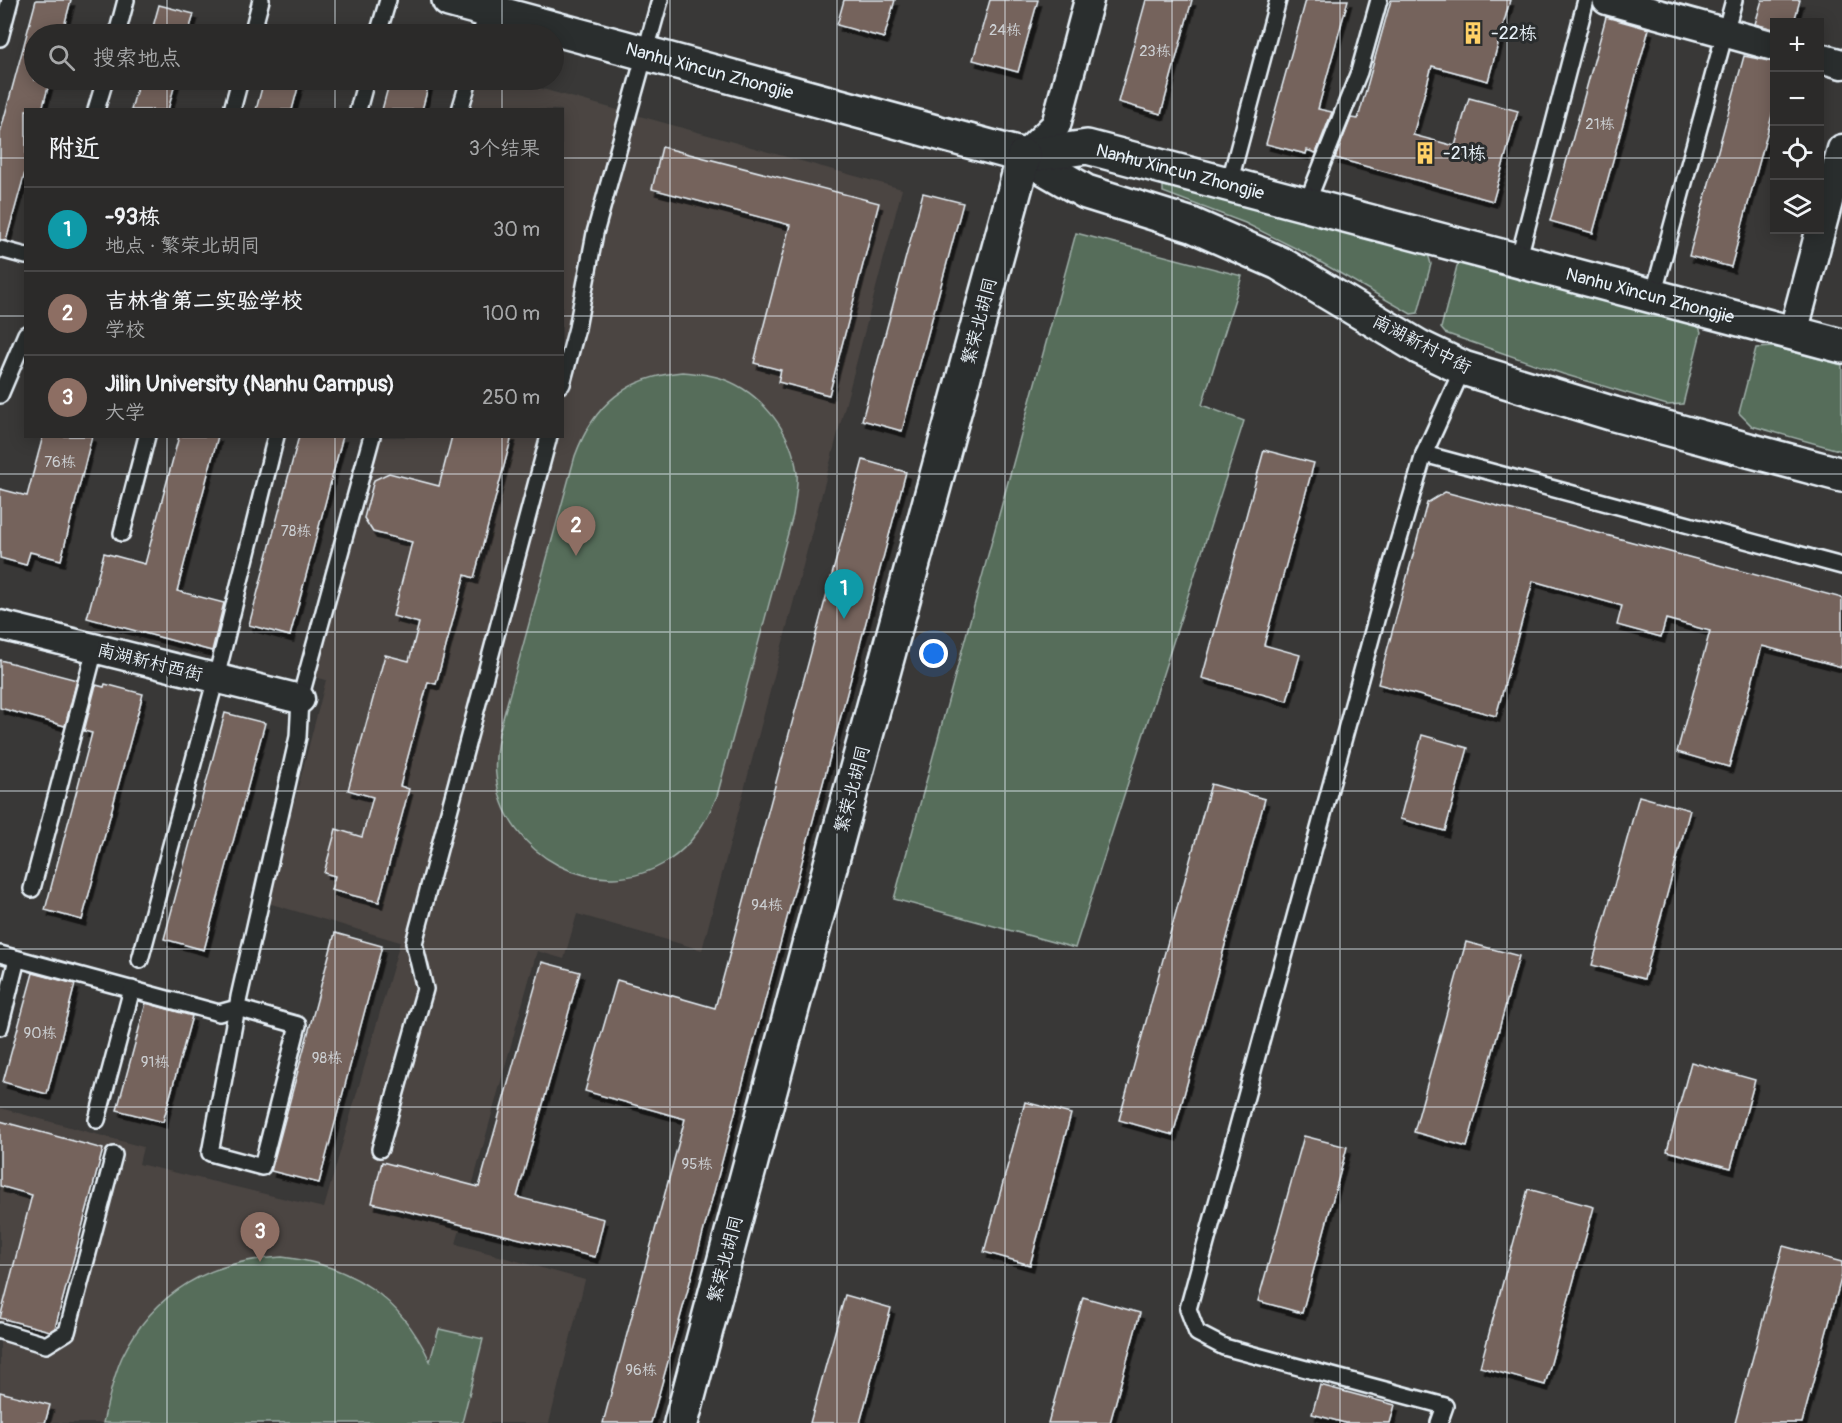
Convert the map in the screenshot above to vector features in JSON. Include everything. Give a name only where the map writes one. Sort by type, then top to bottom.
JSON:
[{"type":"street","name":"Nanhu Xincun Zhongjie","points":[[449,0],[484,22]]},
{"type":"street","points":[[1024,156],[1056,125],[1089,0]]},
{"type":"street","points":[[1607,0],[1770,45]]},
{"type":"street","name":"Nanhu Xincun Zhongjie","points":[[564,37],[645,53],[1024,156],[1087,147],[1842,346]]},
{"type":"street","points":[[1824,59],[1842,64]]},
{"type":"street","points":[[1793,333],[1842,149]]},
{"type":"street","name":"南湖新村中街","points":[[1024,156],[1086,192],[1192,225],[1279,263],[1419,347],[1463,368],[1614,414],[1842,475]]},
{"type":"street","name":"繁荣北胡同","points":[[681,1423],[1024,156]]},
{"type":"street","name":"南湖新村西街","points":[[0,625],[300,699]]},
{"type":"lane","points":[[0,38],[10,0]]},
{"type":"lane","points":[[120,24],[126,0]]},
{"type":"lane","points":[[255,24],[261,0]]},
{"type":"lane","points":[[381,24],[388,0]]},
{"type":"lane","points":[[564,377],[578,328],[596,233],[660,0]]},
{"type":"lane","points":[[1229,184],[1278,0]]},
{"type":"lane","points":[[1306,205],[1359,72],[1379,0]]},
{"type":"lane","points":[[1518,261],[1586,0]]},
{"type":"lane","points":[[1653,296],[1734,0]]},
{"type":"lane","points":[[97,108],[102,90]]},
{"type":"lane","points":[[233,108],[237,90]]},
{"type":"lane","points":[[359,108],[363,90]]},
{"type":"lane","points":[[461,108],[465,90]]},
{"type":"lane","points":[[0,249],[24,255]]},
{"type":"lane","points":[[0,395],[24,339]]},
{"type":"lane","points":[[1439,1423],[1445,1406],[1224,1347],[1197,1333],[1188,1309],[1385,587],[1424,454],[1463,368]]},
{"type":"lane","points":[[122,533],[146,438]]},
{"type":"lane","points":[[140,960],[216,678],[276,438]]},
{"type":"lane","points":[[0,954],[219,1013],[237,1008],[298,1025],[262,1167],[210,1153],[237,1008],[298,737],[300,699],[371,438]]},
{"type":"lane","points":[[380,1149],[424,989],[414,943],[548,438]]},
{"type":"lane","points":[[1424,454],[1842,566]]},
{"type":"lane","points":[[32,889],[95,649]]},
{"type":"lane","points":[[0,1026],[17,959]]},
{"type":"lane","points":[[98,1120],[132,989]]},
{"type":"lane","points":[[0,1331],[46,1345],[67,1332],[114,1155]]},
{"type":"shaded area","points":[[477,90],[546,90],[902,189],[702,950],[577,914],[564,959],[537,951],[456,1244],[585,1280],[549,1423],[0,1423],[0,1108],[143,1147],[139,1164],[324,1208],[400,942],[268,903],[326,680],[312,676],[379,438],[564,438],[564,108],[471,108]]},
{"type":"green space","points":[[1167,183],[1428,254],[1431,264],[1418,313],[1411,314],[1301,251],[1245,223],[1163,192],[1163,186]]},
{"type":"green space","points":[[1076,233],[1242,276],[1202,405],[1244,421],[1075,948],[894,899]]},
{"type":"green space","points":[[1462,261],[1698,324],[1701,332],[1683,404],[1667,405],[1563,374],[1445,333],[1441,328],[1457,266]]},
{"type":"green space","points":[[1774,347],[1842,365],[1842,451],[1752,426],[1739,413],[1756,348]]},
{"type":"green space","points":[[682,372],[713,376],[737,385],[762,404],[773,416],[789,443],[794,458],[797,478],[793,515],[717,796],[703,824],[677,855],[641,874],[613,878],[585,875],[558,865],[535,850],[516,829],[503,804],[496,775],[499,733],[575,456],[583,438],[592,422],[615,396],[645,380]]},
{"type":"green space","points":[[282,1257],[330,1268],[371,1288],[404,1319],[418,1338],[430,1361],[439,1329],[483,1339],[462,1423],[103,1423],[113,1381],[122,1357],[135,1334],[168,1297],[187,1283],[209,1273],[256,1259]]},
{"type":"building","points":[[36,0],[71,0],[65,24],[30,24]]},
{"type":"building","points":[[844,0],[895,0],[884,38],[837,25]]},
{"type":"building","points":[[990,0],[1038,0],[1018,72],[973,60]]},
{"type":"building","points":[[1146,0],[1192,0],[1161,114],[1118,102]]},
{"type":"building","points":[[1306,0],[1348,0],[1318,109],[1332,112],[1316,153],[1307,150],[1306,154],[1266,144]]},
{"type":"building","points":[[1391,0],[1510,0],[1488,81],[1432,66],[1413,135],[1455,146],[1469,98],[1518,111],[1493,201],[1335,158],[1351,118],[1358,119]]},
{"type":"building","points":[[1762,0],[1800,0],[1795,18],[1770,18],[1770,28],[1755,24]]},
{"type":"building","points":[[159,5],[194,14],[191,24],[154,24]]},
{"type":"building","points":[[1606,17],[1649,29],[1593,233],[1550,221]]},
{"type":"building","points":[[24,44],[24,90],[47,90],[43,108],[24,108],[24,176],[6,241],[0,240],[0,133]]},
{"type":"building","points":[[1744,56],[1770,61],[1770,123],[1731,267],[1689,256]]},
{"type":"building","points":[[136,90],[173,90],[169,108],[132,108]]},
{"type":"building","points":[[261,90],[297,90],[293,108],[257,108]]},
{"type":"building","points":[[387,90],[427,90],[423,108],[383,108]]},
{"type":"building","points":[[662,147],[879,203],[829,395],[778,382],[781,370],[754,363],[790,225],[652,189]]},
{"type":"building","points":[[923,193],[963,203],[902,431],[862,420]]},
{"type":"building","points":[[42,438],[92,438],[61,560],[30,552],[26,565],[0,558],[0,489],[27,496]]},
{"type":"building","points":[[178,438],[217,438],[177,591],[224,603],[212,651],[87,618],[104,553],[145,564]]},
{"type":"building","points":[[298,438],[342,438],[290,636],[249,625]]},
{"type":"building","points":[[451,438],[511,438],[474,578],[465,575],[436,684],[428,682],[400,786],[409,789],[379,902],[331,890],[335,876],[324,873],[336,829],[362,837],[373,797],[348,790],[385,655],[409,661],[419,623],[393,616],[412,542],[373,532],[364,518],[374,480],[389,473],[439,486]]},
{"type":"building","points":[[1264,450],[1314,463],[1264,645],[1300,655],[1287,701],[1202,678]]},
{"type":"building","points":[[863,460],[906,472],[687,1293],[651,1423],[603,1423],[685,1119],[585,1091],[617,980],[715,1008]]},
{"type":"building","points":[[1445,492],[1842,598],[1842,667],[1762,646],[1729,767],[1677,752],[1710,631],[1666,619],[1661,637],[1617,625],[1622,606],[1533,581],[1496,716],[1378,684],[1427,503]]},
{"type":"building","points":[[0,660],[77,680],[65,726],[0,708]]},
{"type":"building","points":[[105,684],[143,694],[82,920],[45,910],[92,733],[84,731],[96,685],[104,687]]},
{"type":"building","points":[[225,713],[265,723],[204,950],[164,939]]},
{"type":"building","points":[[1422,735],[1468,748],[1445,831],[1400,819]]},
{"type":"building","points":[[1211,784],[1265,799],[1173,1135],[1119,1120]]},
{"type":"building","points":[[1639,796],[1690,810],[1644,979],[1592,965]]},
{"type":"building","points":[[335,933],[382,946],[319,1183],[271,1171]]},
{"type":"building","points":[[1466,942],[1519,956],[1467,1147],[1414,1132]]},
{"type":"building","points":[[542,962],[580,972],[517,1197],[604,1219],[595,1257],[372,1203],[382,1162],[479,1187]]},
{"type":"building","points":[[33,973],[75,984],[47,1094],[3,1082]]},
{"type":"building","points":[[146,1003],[192,1016],[163,1122],[117,1110]]},
{"type":"building","points":[[1691,1062],[1755,1080],[1731,1168],[1667,1151]]},
{"type":"building","points":[[1025,1102],[1071,1114],[1030,1265],[984,1252]]},
{"type":"building","points":[[0,1121],[103,1149],[55,1328],[50,1331],[0,1318],[32,1195],[0,1186]]},
{"type":"building","points":[[1304,1136],[1347,1147],[1302,1313],[1258,1301]]},
{"type":"building","points":[[1528,1189],[1594,1207],[1545,1385],[1480,1367]]},
{"type":"building","points":[[1783,1246],[1842,1262],[1842,1275],[1802,1423],[1735,1423]]},
{"type":"building","points":[[845,1295],[891,1308],[860,1423],[810,1423]]},
{"type":"building","points":[[1083,1297],[1140,1313],[1110,1423],[1048,1423]]},
{"type":"building","points":[[1320,1385],[1395,1405],[1390,1423],[1345,1423],[1312,1414]]},
{"type":"building","points":[[0,1392],[50,1405],[45,1423],[0,1423]]},
{"type":"place","name":"-22栋","points":[[1473,33]]},
{"type":"place","name":"-21栋","points":[[1425,153]]},
{"type":"place","name":"吉林省第二实验学校","points":[[576,556]]},
{"type":"place","name":"-93栋","points":[[844,619]]},
{"type":"place","name":"Jilin University (Nanhu Campus)","points":[[260,1262]]}]
